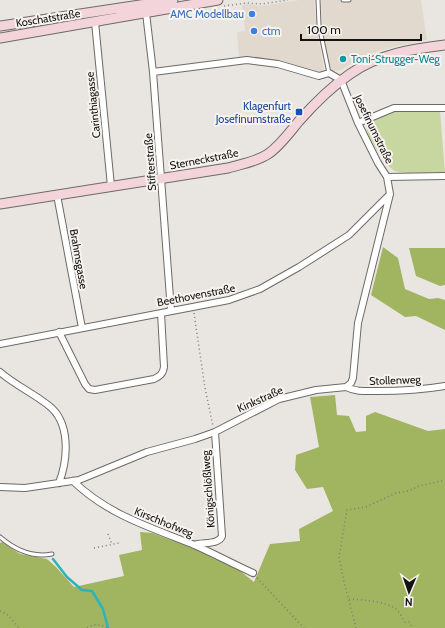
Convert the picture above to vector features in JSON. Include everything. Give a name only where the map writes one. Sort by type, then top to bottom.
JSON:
[{"type":"street","name":"Koschatstraße","points":[[0,26],[143,6],[173,0]]},
{"type":"street","name":"Koschatstraße","points":[[0,38],[95,22],[143,6],[218,0]]},
{"type":"street","name":"Stifterstraße","points":[[143,6],[153,72],[171,311]]},
{"type":"street","name":"Carinthiagasse","points":[[95,22],[111,186]]},
{"type":"street","name":"Sterneckstraße","points":[[0,204],[228,168],[255,160],[267,155],[279,145],[325,94],[351,73],[378,59],[410,50],[445,44]]},
{"type":"street","points":[[153,72],[247,60],[278,64],[318,76],[329,73],[341,80]]},
{"type":"street","name":"Josefinumstraße","points":[[341,80],[358,123],[387,178],[445,176]]},
{"type":"street","points":[[358,123],[394,108],[445,108]]},
{"type":"street","points":[[346,387],[351,383],[353,378],[358,323],[390,194],[387,178]]},
{"type":"street","name":"Beethovenstraße","points":[[0,344],[229,300],[260,289],[299,267],[354,230],[390,194]]},
{"type":"street","name":"Brahmsgasse","points":[[57,195],[82,328]]},
{"type":"street","points":[[59,332],[85,384],[89,389],[95,390],[140,382],[154,379],[160,376],[163,372],[161,313]]},
{"type":"street","points":[[0,372],[8,379],[50,406],[62,423],[66,446],[62,476],[59,483]]},
{"type":"street","name":"Stollenweg","points":[[346,387],[357,391],[415,391],[445,386]]},
{"type":"street","name":"Kinkstraße","points":[[0,487],[18,488],[73,481],[147,452],[215,432],[279,399],[316,390],[346,387]]},
{"type":"street","name":"Königschlößlweg","points":[[194,545],[200,543],[218,542],[221,540],[222,536],[215,432]]},
{"type":"street","name":"Kirschhofweg","points":[[73,481],[86,494],[120,515],[194,545],[253,573]]},
{"type":"lane","points":[[318,0],[319,25],[329,73]]},
{"type":"lane","points":[[343,0],[349,0]]},
{"type":"lane","points":[[0,537],[13,548],[21,551],[36,555],[52,554]]},
{"type":"path","points":[[193,307],[206,388],[215,432]]},
{"type":"path","points":[[356,628],[339,557],[347,510],[366,507],[396,493],[445,480]]},
{"type":"path","points":[[108,534],[113,544]]},
{"type":"path","points":[[94,548],[119,543]]},
{"type":"path","points":[[253,573],[290,615],[304,628]]},
{"type":"path","points":[[349,599],[366,600],[395,608],[400,612],[400,616],[405,622],[409,622],[413,628]]},
{"type":"path","points":[[0,611],[8,615],[19,628]]},
{"type":"path","points":[[87,628],[91,625],[100,624],[107,628]]},
{"type":"shaded area","points":[[300,0],[314,0],[316,23],[324,70],[320,73],[277,60],[239,57],[237,32],[245,31],[242,5],[247,4],[261,6]]},
{"type":"shaded area","points":[[321,0],[421,0],[427,40],[385,49],[362,57],[341,70],[332,71],[327,58],[323,33]]},
{"type":"green space","points":[[440,111],[445,172],[412,173],[395,171],[381,157],[370,139],[367,130],[366,124],[368,122],[393,112]]},
{"type":"green space","points":[[383,247],[398,258],[405,289],[429,299],[438,298],[445,300],[445,330],[416,316],[405,317],[371,295]]},
{"type":"green space","points":[[409,248],[445,248],[445,285],[440,286],[416,276]]},
{"type":"green space","points":[[335,395],[337,415],[349,416],[356,432],[366,431],[366,416],[375,412],[428,431],[445,429],[445,628],[0,628],[0,543],[2,542],[20,554],[47,559],[74,587],[124,576],[119,555],[142,550],[140,532],[152,533],[192,548],[239,570],[254,582],[270,544],[300,541],[299,529],[333,511],[323,487],[307,489],[295,470],[296,455],[319,447],[310,397]]},
{"type":"waterway","points":[[53,559],[67,577],[82,590],[92,591],[103,609],[108,628]]},
{"type":"place","name":"AMC Modellbau","points":[[252,14]]},
{"type":"place","name":"ctm","points":[[254,31]]},
{"type":"place","name":"Toni-Strugger-Weg","points":[[343,59]]},
{"type":"place","name":"Klagenfurt Josefinumstraße","points":[[299,112]]}]
